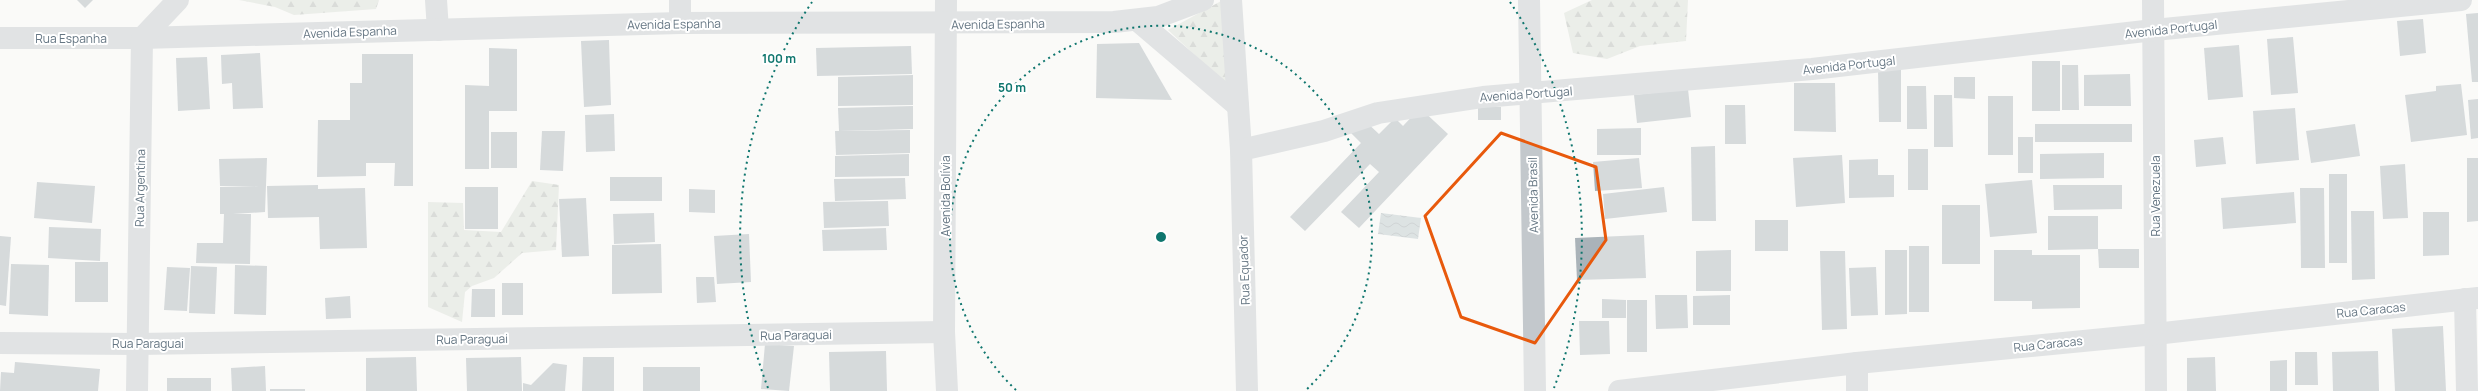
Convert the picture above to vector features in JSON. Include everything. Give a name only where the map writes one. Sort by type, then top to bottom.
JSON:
[{"type":"street","points":[[142,38],[178,0]]},
{"type":"street","points":[[436,0],[438,30]]},
{"type":"street","points":[[680,0],[680,22]]},
{"type":"street","name":"Avenida Bolívia","points":[[946,0],[944,332],[947,391]]},
{"type":"street","name":"Avenida Espanha","points":[[142,38],[680,22],[946,24],[1114,22],[1158,17],[1203,0]]},
{"type":"street","name":"Rua Equador","points":[[1231,0],[1241,150],[1247,391]]},
{"type":"street","name":"Avenida Brasil","points":[[1529,0],[1535,391]]},
{"type":"street","name":"Rua Venezuela","points":[[2154,0],[2156,391]]},
{"type":"street","name":"Avenida Portugal","points":[[1241,150],[1324,131],[1378,113],[1483,97],[1812,69],[2154,30],[2461,0]]},
{"type":"street","points":[[1137,20],[1238,106]]},
{"type":"street","name":"Rua Espanha","points":[[0,38],[142,38]]},
{"type":"street","name":"Rua Argentina","points":[[136,391],[142,38]]},
{"type":"street","points":[[2467,391],[2472,298]]},
{"type":"street","name":"Rua Caracas","points":[[1619,391],[1857,363],[2155,334],[2472,298]]},
{"type":"street","name":"Rua Paraguai","points":[[0,343],[137,344],[944,332]]},
{"type":"street","points":[[1857,363],[1858,391]]},
{"type":"highlighted area","points":[[1501,133],[1596,167],[1606,240],[1535,343],[1461,317],[1425,216]]},
{"type":"green space","points":[[239,0],[379,0],[376,9],[294,15],[275,7]]},
{"type":"green space","points":[[1223,0],[1230,88],[1168,30]]},
{"type":"green space","points":[[1592,0],[1688,0],[1686,41],[1640,46],[1607,59],[1573,53],[1564,13]]},
{"type":"green space","points":[[532,181],[559,185],[556,250],[522,253],[494,278],[472,286],[465,292],[462,322],[428,307],[428,202],[463,203],[464,230],[501,232]]},
{"type":"water","points":[[1381,213],[1421,218],[1418,239],[1378,234]]},
{"type":"building","points":[[77,0],[93,0],[85,8]]},
{"type":"building","points":[[2478,13],[2478,82],[2472,82],[2466,14]]},
{"type":"building","points":[[2423,19],[2426,53],[2400,56],[2397,21]]},
{"type":"building","points":[[2293,37],[2298,93],[2271,95],[2267,39]]},
{"type":"building","points":[[609,40],[611,105],[584,107],[581,41]]},
{"type":"building","points":[[1139,43],[1172,100],[1096,98],[1097,44]]},
{"type":"building","points":[[2239,45],[2243,97],[2208,100],[2204,48]]},
{"type":"building","points":[[911,46],[912,74],[817,76],[816,48]]},
{"type":"building","points":[[489,48],[517,49],[517,111],[489,111],[489,169],[465,169],[465,85],[489,86]]},
{"type":"building","points":[[260,53],[263,108],[233,109],[232,83],[222,84],[221,55]]},
{"type":"building","points":[[362,54],[413,54],[413,186],[394,186],[395,163],[366,163],[366,176],[317,177],[318,120],[350,120],[350,83],[362,83]]},
{"type":"building","points":[[207,57],[210,109],[178,111],[176,58]]},
{"type":"building","points":[[2032,61],[2060,61],[2060,111],[2032,111]]},
{"type":"building","points":[[2062,65],[2078,65],[2079,110],[2062,110]]},
{"type":"building","points":[[1878,70],[1901,70],[1901,122],[1879,122]]},
{"type":"building","points":[[2130,74],[2131,106],[2084,106],[2084,75]]},
{"type":"building","points":[[913,75],[913,105],[838,106],[838,77]]},
{"type":"building","points":[[1954,77],[1975,77],[1975,99],[1954,98]]},
{"type":"building","points":[[1794,83],[1835,83],[1836,132],[1794,131]]},
{"type":"building","points":[[2461,84],[2467,135],[2411,142],[2405,95],[2436,91],[2436,86]]},
{"type":"building","points":[[1907,86],[1926,86],[1927,129],[1907,129]]},
{"type":"building","points":[[1688,89],[1691,117],[1637,123],[1634,95]]},
{"type":"building","points":[[1934,95],[1952,95],[1953,147],[1934,147]]},
{"type":"building","points":[[1988,96],[2013,96],[2013,155],[1988,155]]},
{"type":"building","points":[[2478,99],[2478,138],[2471,139],[2468,100]]},
{"type":"building","points":[[1725,105],[1745,105],[1746,144],[1725,144]]},
{"type":"building","points":[[913,106],[913,129],[839,131],[838,108]]},
{"type":"building","points":[[1478,107],[1501,107],[1501,120],[1478,120]]},
{"type":"building","points":[[1420,108],[1448,134],[1359,228],[1341,212],[1379,172],[1370,164],[1305,231],[1290,217],[1361,143],[1351,133],[1364,120],[1379,134],[1395,118],[1403,126]]},
{"type":"building","points":[[2295,108],[2299,160],[2256,164],[2253,111]]},
{"type":"building","points":[[614,114],[615,151],[586,152],[585,115]]},
{"type":"building","points":[[2035,124],[2132,124],[2132,142],[2035,142]]},
{"type":"building","points":[[2355,124],[2360,156],[2311,163],[2306,131]]},
{"type":"building","points":[[1641,128],[1641,155],[1597,155],[1597,129]]},
{"type":"building","points":[[910,130],[910,153],[836,155],[835,131]]},
{"type":"building","points":[[542,131],[565,131],[563,171],[540,170]]},
{"type":"building","points":[[491,132],[517,132],[517,168],[491,168]]},
{"type":"building","points":[[2018,137],[2033,137],[2033,173],[2018,173]]},
{"type":"building","points":[[2223,137],[2226,164],[2196,167],[2194,140]]},
{"type":"building","points":[[1715,146],[1716,221],[1692,221],[1691,147]]},
{"type":"building","points":[[1908,149],[1928,149],[1928,190],[1908,190]]},
{"type":"building","points":[[2104,153],[2104,178],[2040,179],[2040,154]]},
{"type":"building","points":[[909,154],[909,176],[835,177],[835,156]]},
{"type":"building","points":[[1842,155],[1845,203],[1796,207],[1793,158]]},
{"type":"building","points":[[267,158],[265,212],[233,214],[251,214],[250,264],[196,263],[197,243],[223,243],[224,214],[220,214],[220,187],[259,186],[220,186],[219,159]]},
{"type":"building","points":[[1639,158],[1642,188],[1595,191],[1593,162]]},
{"type":"building","points":[[2467,158],[2478,158],[2478,221],[2467,222]]},
{"type":"building","points":[[1878,159],[1878,175],[1894,175],[1894,197],[1849,198],[1849,160]]},
{"type":"building","points":[[2405,164],[2408,218],[2383,219],[2380,166]]},
{"type":"building","points":[[2329,174],[2347,174],[2347,263],[2329,263]]},
{"type":"building","points":[[610,177],[662,177],[662,201],[610,201]]},
{"type":"building","points":[[905,178],[906,199],[835,201],[834,179]]},
{"type":"building","points":[[2032,180],[2037,233],[1990,237],[1985,184]]},
{"type":"building","points":[[37,182],[95,186],[92,223],[34,218]]},
{"type":"building","points":[[318,185],[318,189],[365,188],[367,248],[320,249],[319,217],[268,218],[267,186]]},
{"type":"building","points":[[2053,185],[2122,185],[2122,209],[2054,210]]},
{"type":"building","points":[[465,187],[498,187],[498,229],[465,229]]},
{"type":"building","points":[[1664,187],[1667,212],[1605,219],[1603,194]]},
{"type":"building","points":[[2300,188],[2324,188],[2325,268],[2301,268]]},
{"type":"building","points":[[689,189],[715,190],[715,213],[689,212]]},
{"type":"building","points":[[2294,192],[2296,223],[2223,229],[2221,198]]},
{"type":"building","points":[[586,198],[589,256],[562,257],[559,199]]},
{"type":"building","points":[[888,201],[889,226],[824,228],[823,202]]},
{"type":"building","points":[[1942,205],[1980,205],[1980,264],[1942,264]]},
{"type":"building","points":[[2351,211],[2374,211],[2375,279],[2352,280]]},
{"type":"building","points":[[2423,212],[2449,212],[2449,255],[2423,256]]},
{"type":"building","points":[[654,213],[655,242],[614,244],[613,214]]},
{"type":"building","points":[[2048,216],[2098,216],[2098,249],[2048,250]]},
{"type":"building","points":[[1755,220],[1788,220],[1788,251],[1755,251]]},
{"type":"building","points":[[49,227],[101,229],[100,261],[48,258]]},
{"type":"building","points":[[886,228],[887,250],[823,251],[822,230]]},
{"type":"building","points":[[749,234],[751,282],[717,284],[714,236]]},
{"type":"building","points":[[1644,235],[1646,278],[1577,280],[1575,238]]},
{"type":"building","points":[[0,236],[11,237],[6,306],[0,305]]},
{"type":"building","points":[[661,244],[662,293],[612,294],[612,245]]},
{"type":"building","points":[[1909,246],[1929,246],[1929,312],[1909,312]]},
{"type":"building","points":[[2098,249],[2139,249],[2139,268],[2099,268]]},
{"type":"building","points":[[1731,250],[1731,291],[1696,291],[1696,251]]},
{"type":"building","points":[[1885,250],[1907,250],[1907,314],[1885,315]]},
{"type":"building","points":[[1994,250],[2032,250],[2032,255],[2080,255],[2080,308],[2032,309],[2032,301],[1994,301]]},
{"type":"building","points":[[1820,251],[1845,251],[1847,329],[1822,330]]},
{"type":"building","points":[[75,262],[108,262],[108,302],[75,302]]},
{"type":"building","points":[[11,264],[49,265],[48,316],[9,314]]},
{"type":"building","points":[[235,265],[267,266],[266,315],[234,314]]},
{"type":"building","points":[[191,266],[217,267],[215,314],[189,313]]},
{"type":"building","points":[[167,267],[190,268],[187,311],[164,310]]},
{"type":"building","points":[[1876,267],[1878,315],[1851,316],[1849,268]]},
{"type":"building","points":[[696,277],[714,277],[716,302],[697,303]]},
{"type":"building","points":[[502,283],[523,283],[523,315],[502,315]]},
{"type":"building","points":[[472,289],[495,289],[495,317],[471,317]]},
{"type":"building","points":[[1655,295],[1687,295],[1688,328],[1656,329]]},
{"type":"building","points":[[1730,295],[1730,325],[1693,325],[1693,296]]},
{"type":"building","points":[[350,296],[351,318],[326,319],[325,298]]},
{"type":"building","points":[[1602,299],[1626,300],[1626,318],[1602,318]]},
{"type":"building","points":[[1627,300],[1647,300],[1647,352],[1627,352]]},
{"type":"building","points":[[1579,321],[1609,321],[1610,354],[1580,355]]},
{"type":"building","points":[[2443,326],[2446,391],[2395,391],[2392,329]]},
{"type":"building","points":[[765,344],[794,346],[789,391],[761,389]]},
{"type":"building","points":[[886,351],[887,391],[830,391],[829,352]]},
{"type":"building","points":[[2378,351],[2379,391],[2333,391],[2332,352]]},
{"type":"building","points":[[2295,352],[2317,352],[2318,385],[2295,385]]},
{"type":"building","points":[[416,357],[417,391],[366,391],[366,358]]},
{"type":"building","points":[[521,357],[522,391],[467,391],[466,358]]},
{"type":"building","points":[[583,357],[614,357],[614,391],[582,391]]},
{"type":"building","points":[[2215,357],[2216,391],[2187,391],[2187,358]]},
{"type":"building","points":[[2287,360],[2287,391],[2270,391],[2270,361]]},
{"type":"building","points":[[15,362],[100,369],[98,391],[0,391],[1,372],[14,373]]},
{"type":"building","points":[[553,363],[567,365],[565,391],[523,391],[523,383],[531,385]]},
{"type":"building","points":[[265,366],[266,391],[232,391],[231,368]]},
{"type":"building","points":[[643,367],[700,367],[700,391],[643,391]]},
{"type":"building","points":[[167,378],[211,378],[211,391],[167,391]]},
{"type":"building","points":[[270,389],[305,389],[305,391],[270,391]]}]
